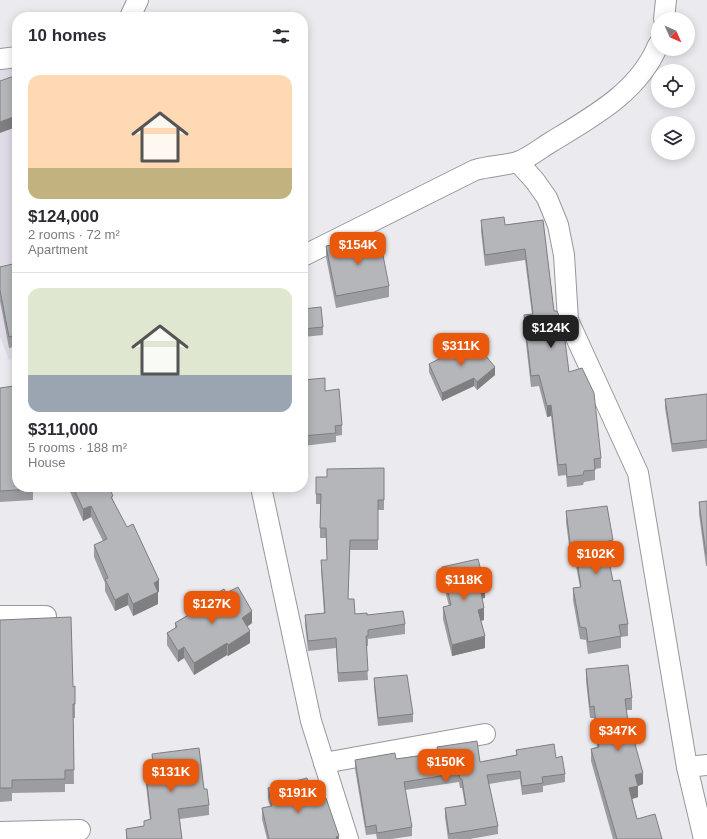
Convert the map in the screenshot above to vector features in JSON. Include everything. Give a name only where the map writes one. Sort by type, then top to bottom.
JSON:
[{"type":"street","points":[[132,12],[138,0]]},
{"type":"street","points":[[665,12],[666,0]]},
{"type":"street","points":[[308,254],[475,170],[492,165],[518,162],[594,115],[619,97],[638,78],[653,56]]},
{"type":"street","points":[[0,59],[12,58]]},
{"type":"street","points":[[518,162],[535,181],[547,198],[558,225],[564,256],[568,320],[638,473],[687,767],[704,839]]},
{"type":"street","points":[[262,492],[311,721],[348,839]]},
{"type":"street","points":[[0,616],[46,616]]},
{"type":"street","points":[[324,763],[485,734]]},
{"type":"street","points":[[687,767],[707,765]]},
{"type":"street","points":[[0,832],[80,830]]},
{"type":"shaded area","points":[[12,67],[12,359],[9,360],[0,337],[0,69]]},
{"type":"building","points":[[12,77],[12,118],[0,122],[0,81]]},
{"type":"building","points":[[504,217],[505,225],[543,220],[554,311],[557,311],[563,325],[569,372],[582,368],[594,393],[601,458],[594,459],[595,470],[584,471],[583,475],[567,477],[566,464],[558,465],[551,405],[547,406],[539,375],[531,376],[524,315],[533,314],[525,249],[485,255],[481,220]]},
{"type":"building","points":[[379,235],[389,286],[336,296],[326,246]]},
{"type":"building","points":[[12,264],[12,336],[9,337],[0,290],[0,267]]},
{"type":"building","points":[[321,307],[323,327],[308,328],[308,308]]},
{"type":"building","points":[[471,338],[495,367],[477,382],[474,378],[442,393],[429,364],[459,349]]},
{"type":"building","points":[[325,378],[325,391],[339,389],[342,425],[335,426],[336,433],[308,436],[308,380]]},
{"type":"building","points":[[12,386],[12,490],[0,491],[0,388]]},
{"type":"building","points":[[707,394],[707,440],[672,444],[665,399]]},
{"type":"building","points":[[384,468],[384,500],[378,500],[378,540],[350,540],[348,599],[354,599],[355,614],[367,613],[367,615],[403,611],[405,624],[368,630],[368,636],[366,636],[368,671],[338,673],[336,638],[308,641],[305,615],[325,613],[321,560],[327,560],[326,528],[320,528],[321,494],[316,494],[316,477],[327,477],[327,469]]},
{"type":"building","points":[[75,492],[111,492],[113,496],[111,497],[127,527],[133,524],[159,580],[154,583],[158,592],[133,604],[128,593],[115,600],[105,579],[108,578],[94,545],[107,539],[91,506],[83,509]]},
{"type":"building","points":[[707,501],[707,554],[706,554],[699,502]]},
{"type":"building","points":[[607,506],[613,540],[605,542],[613,581],[620,580],[628,624],[619,625],[621,636],[588,642],[586,628],[580,627],[573,588],[581,587],[575,549],[571,550],[566,511]]},
{"type":"building","points":[[478,559],[485,586],[480,587],[484,608],[478,610],[485,636],[452,645],[443,607],[451,605],[442,567]]},
{"type":"building","points":[[238,587],[252,611],[242,618],[250,631],[228,645],[227,643],[194,663],[184,647],[178,651],[167,633],[177,627],[175,623],[210,602],[207,599],[224,589],[226,593]]},
{"type":"building","points":[[71,617],[73,687],[75,686],[75,704],[73,704],[74,770],[65,770],[65,779],[12,780],[12,788],[0,788],[0,620]]},
{"type":"building","points":[[628,665],[632,698],[625,699],[630,738],[633,737],[643,773],[635,775],[638,786],[629,788],[637,819],[655,814],[662,839],[617,839],[591,749],[599,747],[594,706],[590,707],[586,669]]},
{"type":"building","points":[[407,675],[413,714],[378,718],[374,678]]},
{"type":"building","points":[[477,741],[480,762],[517,755],[516,750],[554,744],[556,758],[562,756],[565,774],[542,777],[543,783],[522,786],[520,771],[487,775],[498,826],[449,834],[445,808],[466,805],[462,779],[460,779],[459,773],[404,782],[412,827],[377,833],[376,825],[366,827],[355,760],[395,753],[396,759],[438,753],[437,747]]},
{"type":"building","points":[[199,748],[204,789],[207,789],[209,805],[178,809],[182,839],[127,839],[126,829],[144,826],[144,821],[151,819],[145,766],[153,765],[152,754]]},
{"type":"building","points":[[307,778],[312,801],[326,798],[339,836],[336,837],[337,839],[269,839],[262,808],[272,806],[268,788]]}]
